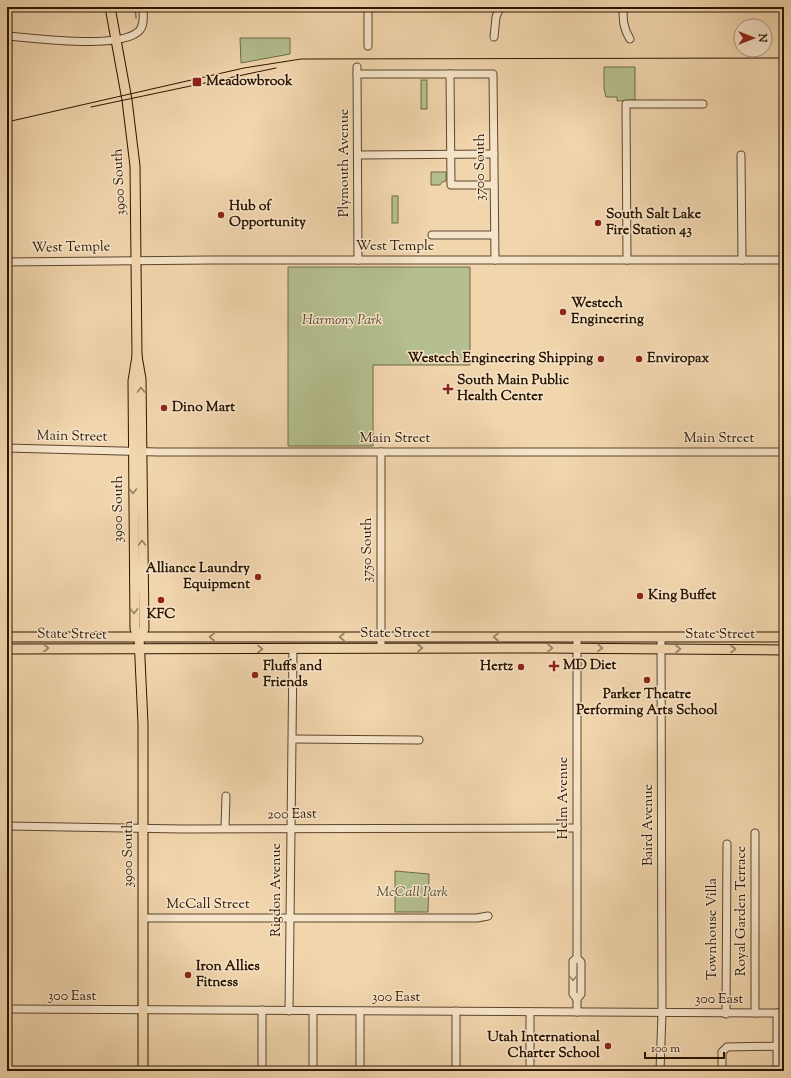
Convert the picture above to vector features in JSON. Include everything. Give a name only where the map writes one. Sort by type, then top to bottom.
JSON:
[{"type":"main road","name":"3900 South","points":[[110,7],[127,100],[135,166],[137,356],[132,381],[137,452],[135,629],[139,637],[143,724],[143,1071]]},
{"type":"main road","name":"State Street","points":[[7,637],[784,637]]},
{"type":"main road","name":"State Street","points":[[7,649],[139,650],[577,648],[784,650]]},
{"type":"street","points":[[7,36],[103,42],[133,35],[140,30],[143,21],[143,7]]},
{"type":"street","points":[[368,7],[368,46]]},
{"type":"street","points":[[494,38],[496,17],[500,7]]},
{"type":"street","points":[[623,7],[623,23],[625,32],[630,38]]},
{"type":"street","name":"Plymouth Avenue","points":[[358,260],[357,70],[450,74]]},
{"type":"street","points":[[450,74],[451,185],[494,185]]},
{"type":"street","name":"3700 South","points":[[450,74],[493,74],[495,260]]},
{"type":"street","points":[[627,260],[626,104],[703,104]]},
{"type":"street","points":[[358,155],[494,154]]},
{"type":"street","points":[[741,155],[742,260]]},
{"type":"street","points":[[432,235],[494,235]]},
{"type":"street","name":"West Temple","points":[[7,262],[784,260]]},
{"type":"street","name":"Main Street","points":[[7,448],[137,452],[784,452]]},
{"type":"street","name":"3750 South","points":[[381,452],[381,648]]},
{"type":"street","name":"Helm Avenue","points":[[577,637],[577,958],[573,961],[573,994],[577,999],[577,1012]]},
{"type":"street","name":"Baird Avenue","points":[[660,1071],[662,1013],[661,637]]},
{"type":"street","name":"Rigdon Avenue","points":[[289,1010],[293,649]]},
{"type":"street","points":[[293,739],[419,740]]},
{"type":"street","points":[[226,796],[226,828]]},
{"type":"street","name":"200 East","points":[[7,826],[143,828],[577,828]]},
{"type":"street","name":"Royal Garden Terrace","points":[[755,833],[755,1013]]},
{"type":"street","name":"Townhouse Villa","points":[[726,1014],[727,844]]},
{"type":"street","name":"McCall Street","points":[[143,918],[477,918],[488,916]]},
{"type":"street","name":"300 East","points":[[7,1009],[726,1014],[781,1013]]},
{"type":"street","points":[[262,1010],[262,1071]]},
{"type":"street","points":[[313,1011],[313,1071]]},
{"type":"street","points":[[360,1011],[360,1071]]},
{"type":"street","points":[[456,1011],[456,1071]]},
{"type":"street","points":[[530,1012],[530,1071]]},
{"type":"street","points":[[777,1071],[781,1046],[781,1013]]},
{"type":"street","points":[[722,1071],[724,1048],[781,1046]]},
{"type":"green space","points":[[240,38],[290,38],[290,54],[241,63]]},
{"type":"green space","points":[[604,67],[635,67],[635,100],[617,101],[617,97],[606,97],[604,89]]},
{"type":"green space","points":[[421,80],[427,80],[427,109],[421,109]]},
{"type":"green space","points":[[431,172],[446,172],[446,181],[442,182],[440,185],[431,185]]},
{"type":"green space","points":[[392,196],[398,196],[398,223],[392,223]]},
{"type":"green space","name":"Harmony Park","points":[[288,267],[470,267],[470,365],[373,365],[373,446],[288,446]]},
{"type":"green space","name":"McCall Park","points":[[395,871],[429,874],[428,912],[395,912]]},
{"type":"green space","points":[[459,1069],[527,1070],[527,1071],[459,1071]]},
{"type":"waterway","points":[[135,7],[136,18]]},
{"type":"tram line","points":[[7,122],[244,68],[301,59],[784,58]]},
{"type":"tram line","points":[[91,107],[276,68]]},
{"type":"place","name":"Meadowbrook","points":[[197,82]]},
{"type":"place","name":"Hub of Opportunity","points":[[221,215]]},
{"type":"place","name":"South Salt Lake Fire Station 43","points":[[598,223]]},
{"type":"place","name":"Westech Engineering","points":[[563,312]]},
{"type":"place","name":"Westech Engineering Shipping","points":[[601,359]]},
{"type":"place","name":"Enviropax","points":[[639,359]]},
{"type":"place","name":"South Main Public Health Center","points":[[448,389]]},
{"type":"place","name":"Dino Mart","points":[[164,408]]},
{"type":"place","name":"Alliance Laundry Equipment","points":[[258,577]]},
{"type":"place","name":"King Buffet","points":[[640,596]]},
{"type":"place","name":"KFC","points":[[161,600]]},
{"type":"place","name":"MD Diet","points":[[554,666]]},
{"type":"place","name":"Hertz","points":[[521,667]]},
{"type":"place","name":"Fluffs and Friends","points":[[255,675]]},
{"type":"place","name":"Parker Theatre Performing Arts School","points":[[647,680]]},
{"type":"place","name":"Iron Allies Fitness","points":[[188,975]]},
{"type":"place","name":"Utah International Charter School","points":[[608,1046]]}]
